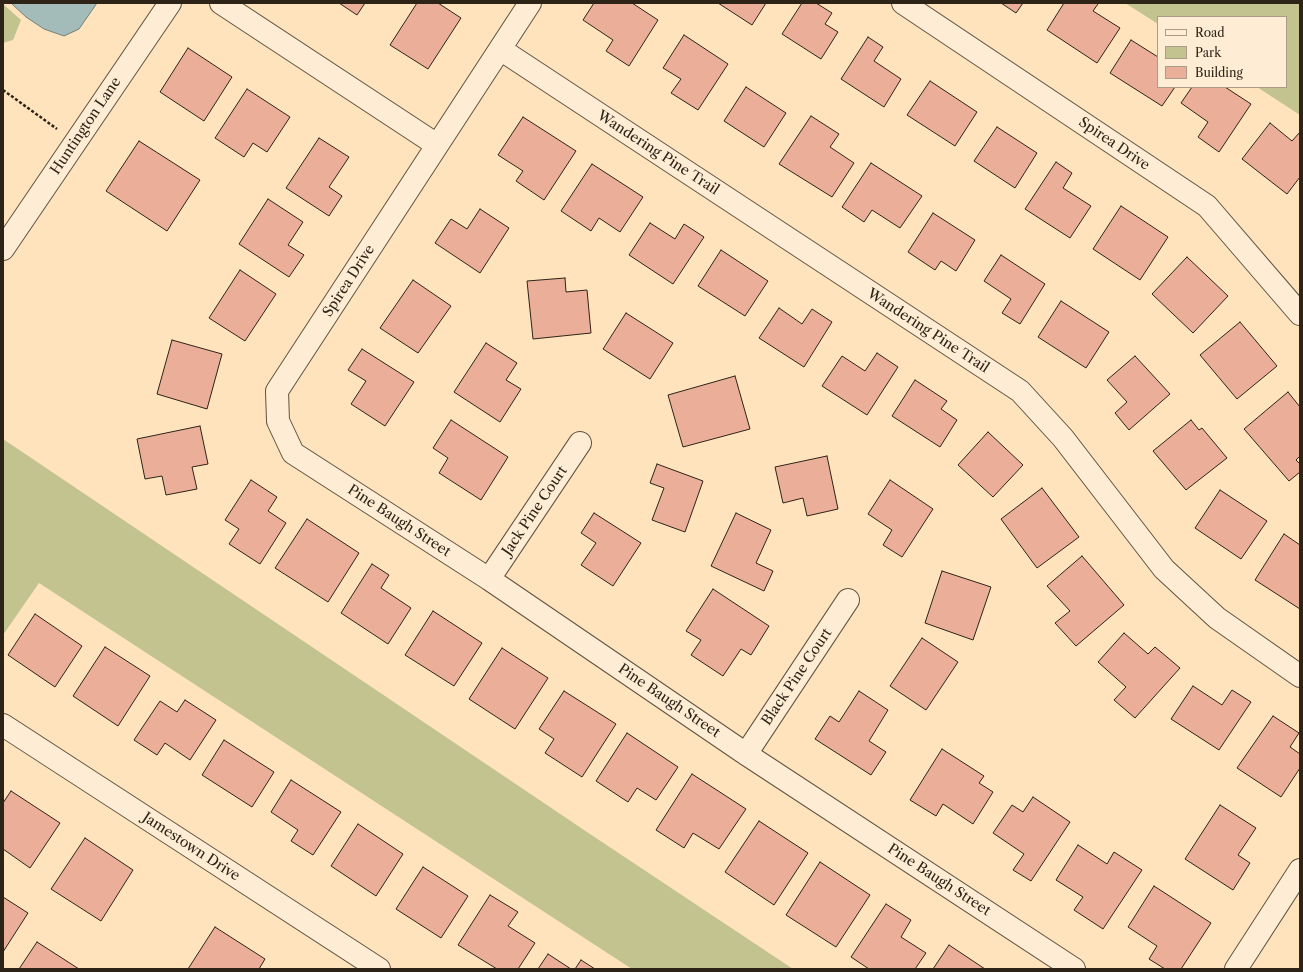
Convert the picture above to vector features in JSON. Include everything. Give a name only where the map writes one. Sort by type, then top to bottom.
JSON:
[{"type":"street","name":"Huntington Lane","points":[[3,249],[170,3]]},
{"type":"street","points":[[221,3],[437,145]]},
{"type":"street","name":"Spirea Drive","points":[[278,421],[277,391],[530,3]]},
{"type":"street","name":"Spirea Drive","points":[[903,3],[1206,206],[1300,314]]},
{"type":"street","name":"Wandering Pine Trail","points":[[500,49],[1020,391],[1064,438],[1164,569],[1217,618],[1300,676]]},
{"type":"street","name":"Pine Baugh Street","points":[[278,421],[293,453],[489,579],[746,754],[1074,969]]},
{"type":"street","name":"Jack Pine Court","points":[[489,579],[580,443]]},
{"type":"street","name":"Black Pine Court","points":[[746,754],[848,600]]},
{"type":"street","name":"Jamestown Drive","points":[[3,725],[379,969]]},
{"type":"street","points":[[1236,969],[1300,870]]},
{"type":"path","points":[[3,90],[76,142]]},
{"type":"green space","points":[[1125,3],[1300,3],[1300,115],[1259,88],[1287,88],[1287,16],[1157,16],[1157,23]]},
{"type":"green space","points":[[3,4],[21,20],[13,40],[3,43]]},
{"type":"green space","points":[[3,439],[793,969],[632,969],[39,583],[3,635]]},
{"type":"water","points":[[11,3],[97,3],[79,29],[64,36],[44,29],[26,17]]},
{"type":"building","points":[[339,3],[365,3],[357,15]]},
{"type":"building","points":[[417,3],[438,3],[461,18],[428,69],[390,45]]},
{"type":"building","points":[[594,3],[632,3],[658,20],[629,66],[606,51],[613,40],[583,20]]},
{"type":"building","points":[[718,3],[766,3],[752,25]]},
{"type":"building","points":[[802,3],[816,3],[832,13],[825,24],[838,32],[821,59],[782,34]]},
{"type":"building","points":[[1001,3],[1023,3],[1016,13]]},
{"type":"building","points":[[1064,3],[1097,3],[1098,4],[1093,11],[1120,28],[1097,63],[1047,30]]},
{"type":"building","points":[[684,35],[728,64],[698,110],[671,93],[681,79],[663,68]]},
{"type":"building","points":[[868,37],[883,47],[874,61],[901,79],[884,107],[841,79]]},
{"type":"building","points":[[1131,40],[1157,56],[1157,88],[1174,88],[1162,106],[1110,73]]},
{"type":"building","points":[[188,48],[232,77],[204,121],[160,92]]},
{"type":"building","points":[[930,81],[977,112],[955,146],[907,115]]},
{"type":"building","points":[[746,87],[786,113],[764,147],[724,121]]},
{"type":"building","points":[[1191,88],[1227,88],[1251,104],[1219,152],[1198,137],[1208,122],[1181,103]]},
{"type":"building","points":[[247,89],[290,117],[267,152],[253,143],[244,157],[215,138]]},
{"type":"building","points":[[811,116],[839,134],[830,147],[854,163],[832,197],[779,164]]},
{"type":"building","points":[[523,117],[576,151],[544,200],[516,181],[523,171],[498,155]]},
{"type":"building","points":[[1270,123],[1292,141],[1300,132],[1300,177],[1287,194],[1242,159]]},
{"type":"building","points":[[997,127],[1037,153],[1015,188],[974,161]]},
{"type":"building","points":[[319,138],[349,157],[329,187],[342,196],[329,216],[286,188]]},
{"type":"building","points":[[139,141],[200,180],[167,231],[106,191]]},
{"type":"building","points":[[1056,162],[1072,173],[1063,188],[1091,206],[1070,238],[1025,209]]},
{"type":"building","points":[[871,163],[922,196],[900,228],[872,210],[864,222],[842,207]]},
{"type":"building","points":[[592,164],[643,197],[620,232],[599,218],[591,231],[561,211]]},
{"type":"building","points":[[268,199],[303,222],[288,245],[304,255],[289,277],[239,244]]},
{"type":"building","points":[[1121,206],[1168,237],[1140,280],[1093,249]]},
{"type":"building","points":[[480,209],[509,228],[480,273],[435,243],[451,219],[467,229]]},
{"type":"building","points":[[933,213],[975,240],[956,271],[941,261],[935,270],[908,252]]},
{"type":"building","points":[[650,223],[675,239],[684,224],[704,237],[673,284],[629,255]]},
{"type":"building","points":[[721,250],[768,281],[745,316],[698,286]]},
{"type":"building","points":[[1001,255],[1045,284],[1020,324],[1002,313],[1011,299],[984,281]]},
{"type":"building","points":[[1187,257],[1228,296],[1193,333],[1152,294]]},
{"type":"building","points":[[240,270],[276,294],[245,341],[209,318]]},
{"type":"building","points":[[565,278],[566,292],[587,290],[591,333],[533,339],[527,281]]},
{"type":"building","points":[[413,280],[451,306],[418,353],[380,328]]},
{"type":"building","points":[[1061,301],[1109,332],[1086,368],[1038,337]]},
{"type":"building","points":[[779,308],[802,324],[812,309],[832,322],[804,367],[759,338]]},
{"type":"building","points":[[626,313],[673,343],[650,379],[603,349]]},
{"type":"building","points":[[1240,322],[1277,366],[1237,399],[1200,355]]},
{"type":"building","points":[[172,340],[222,354],[207,409],[157,394]]},
{"type":"building","points":[[486,343],[517,363],[506,380],[521,389],[500,422],[454,392]]},
{"type":"building","points":[[362,349],[414,382],[385,426],[351,404],[366,381],[348,370]]},
{"type":"building","points":[[877,353],[898,367],[867,415],[822,386],[842,356],[865,371]]},
{"type":"building","points":[[1135,356],[1170,394],[1129,430],[1115,413],[1127,402],[1107,380]]},
{"type":"building","points":[[735,376],[750,429],[683,447],[668,395]]},
{"type":"building","points":[[915,380],[947,401],[941,409],[957,420],[940,447],[892,416]]},
{"type":"building","points":[[1288,392],[1300,407],[1300,456],[1296,460],[1300,464],[1300,472],[1289,481],[1244,429]]},
{"type":"building","points":[[451,420],[508,457],[481,500],[439,473],[448,458],[433,448]]},
{"type":"building","points":[[1191,420],[1199,430],[1202,428],[1227,458],[1186,490],[1153,451]]},
{"type":"building","points":[[200,426],[208,464],[192,467],[197,489],[166,495],[162,476],[145,479],[137,439]]},
{"type":"building","points":[[988,432],[1023,465],[993,497],[958,465]]},
{"type":"building","points":[[827,456],[838,509],[807,516],[803,498],[783,503],[775,467]]},
{"type":"building","points":[[657,464],[703,481],[685,532],[652,520],[664,488],[650,483]]},
{"type":"building","points":[[251,480],[277,497],[268,511],[286,523],[260,564],[229,544],[239,529],[225,520]]},
{"type":"building","points":[[890,480],[933,509],[902,557],[883,545],[892,530],[868,514]]},
{"type":"building","points":[[1042,488],[1079,537],[1037,568],[1001,519]]},
{"type":"building","points":[[1220,490],[1267,521],[1241,559],[1195,528]]},
{"type":"building","points":[[594,513],[641,543],[613,586],[581,565],[596,543],[581,533]]},
{"type":"building","points":[[736,513],[771,530],[756,563],[773,571],[764,591],[711,566]]},
{"type":"building","points":[[307,519],[359,553],[328,602],[275,568]]},
{"type":"building","points":[[1284,534],[1300,545],[1300,609],[1255,580]]},
{"type":"building","points":[[1082,556],[1124,605],[1076,646],[1055,623],[1070,611],[1047,586]]},
{"type":"building","points":[[372,564],[389,575],[381,588],[411,608],[388,644],[341,613]]},
{"type":"building","points":[[942,571],[991,587],[973,640],[925,623]]},
{"type":"building","points":[[713,589],[769,626],[751,655],[741,649],[723,676],[691,655],[701,640],[686,631]]},
{"type":"building","points":[[433,611],[482,643],[454,686],[405,655]]},
{"type":"building","points":[[35,614],[82,646],[55,687],[8,655]]},
{"type":"building","points":[[1124,633],[1148,654],[1155,647],[1180,668],[1135,718],[1114,700],[1126,687],[1098,662]]},
{"type":"building","points":[[922,638],[958,662],[926,710],[890,686]]},
{"type":"building","points":[[105,647],[150,676],[118,726],[73,696]]},
{"type":"building","points":[[502,648],[548,678],[515,729],[469,699]]},
{"type":"building","points":[[1193,686],[1222,705],[1232,690],[1251,702],[1219,750],[1171,719]]},
{"type":"building","points":[[564,691],[616,724],[582,777],[545,753],[554,739],[539,729]]},
{"type":"building","points":[[859,691],[888,710],[869,741],[886,752],[871,775],[815,739],[830,716],[839,722]]},
{"type":"building","points":[[185,700],[216,720],[190,760],[165,743],[157,755],[134,740],[160,701],[177,712]]},
{"type":"building","points":[[1273,716],[1299,733],[1290,747],[1300,754],[1300,768],[1281,797],[1237,768]]},
{"type":"building","points":[[627,733],[678,767],[656,800],[637,788],[628,802],[596,781]]},
{"type":"building","points":[[224,740],[274,772],[252,807],[202,775]]},
{"type":"building","points":[[942,749],[984,776],[979,783],[993,792],[973,824],[943,804],[936,816],[910,800]]},
{"type":"building","points":[[692,774],[746,809],[719,849],[693,833],[684,848],[656,830]]},
{"type":"building","points":[[291,780],[341,812],[313,855],[291,841],[298,830],[271,812]]},
{"type":"building","points":[[11,791],[60,823],[30,868],[3,849],[3,803]]},
{"type":"building","points":[[1033,797],[1070,822],[1031,881],[1013,870],[1024,854],[993,833],[1012,805],[1023,812]]},
{"type":"building","points":[[1220,805],[1256,828],[1238,855],[1250,863],[1233,890],[1185,859]]},
{"type":"building","points":[[759,821],[808,853],[774,905],[725,872]]},
{"type":"building","points":[[358,824],[403,854],[376,896],[331,866]]},
{"type":"building","points":[[85,838],[133,870],[101,921],[51,889]]},
{"type":"building","points":[[1078,845],[1107,864],[1114,852],[1142,870],[1103,929],[1074,910],[1083,897],[1056,880]]},
{"type":"building","points":[[820,862],[870,895],[836,947],[786,915]]},
{"type":"building","points":[[423,867],[468,896],[441,938],[396,909]]},
{"type":"building","points":[[1154,886],[1211,923],[1181,969],[1165,969],[1149,959],[1157,946],[1128,927]]},
{"type":"building","points":[[490,895],[518,912],[508,926],[535,943],[518,969],[497,969],[458,945]]},
{"type":"building","points":[[3,897],[28,913],[3,952]]},
{"type":"building","points":[[886,904],[911,920],[901,937],[926,953],[915,969],[869,969],[851,957]]},
{"type":"building","points":[[215,927],[265,959],[259,969],[188,969]]},
{"type":"building","points":[[37,942],[79,969],[19,969]]},
{"type":"building","points":[[949,945],[985,969],[933,969]]},
{"type":"building","points":[[548,954],[571,969],[538,969]]},
{"type":"building","points":[[581,960],[595,969],[575,969]]}]
